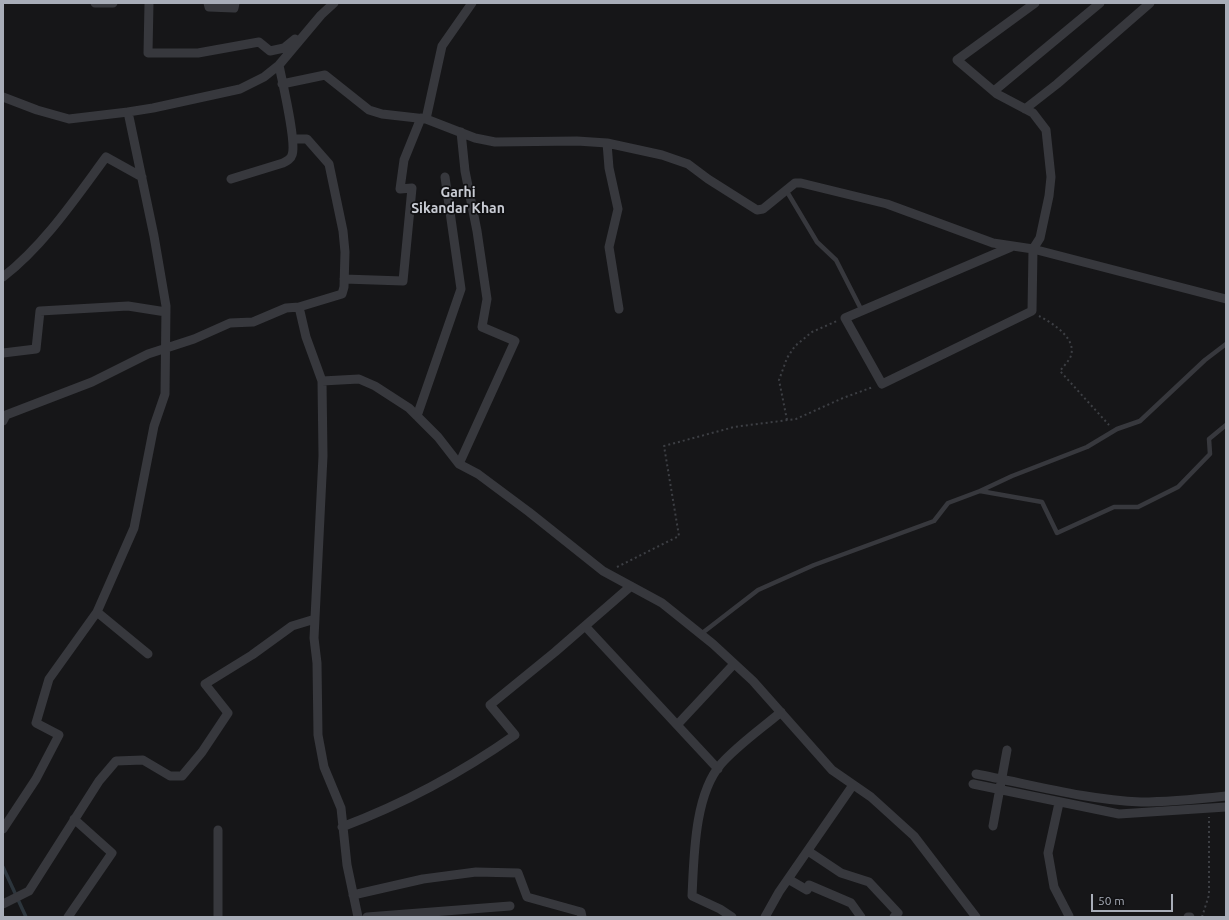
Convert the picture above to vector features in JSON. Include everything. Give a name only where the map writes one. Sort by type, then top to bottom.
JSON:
[{"type":"street","points":[[95,3],[113,3]]},
{"type":"street","points":[[149,3],[148,53],[198,53],[259,42],[270,51],[284,48],[309,29]]},
{"type":"street","points":[[208,3],[209,7],[234,8],[234,3]]},
{"type":"street","points":[[3,97],[37,110],[69,119],[88,118],[113,112],[128,112],[153,108],[240,88],[264,77],[279,65],[321,15],[334,3]]},
{"type":"street","points":[[344,279],[402,281],[412,188],[400,189],[404,160],[424,118],[442,46],[472,3]]},
{"type":"street","points":[[1012,247],[844,318],[882,384],[1032,311],[1033,249],[1040,238],[1050,196],[1052,177],[1046,130],[1033,114],[994,91],[957,60],[1036,3]]},
{"type":"street","points":[[994,91],[1100,3]]},
{"type":"street","points":[[1025,109],[1057,84],[1150,3]]},
{"type":"street","points":[[231,179],[289,159],[293,154],[293,139],[279,65]]},
{"type":"street","points":[[282,84],[325,75],[369,110],[424,118],[475,138],[495,142],[577,141],[607,143],[662,155],[688,164],[708,179],[757,210],[763,209],[795,183],[801,183],[888,204],[978,238],[1012,247],[1033,249],[1226,299]]},
{"type":"street","points":[[3,829],[36,779],[59,735],[36,723],[49,679],[97,612],[134,528],[154,426],[165,394],[166,312],[154,236],[128,112]]},
{"type":"street","points":[[459,464],[515,341],[482,327],[487,299],[477,231],[465,171],[461,132]]},
{"type":"street","points":[[3,421],[6,415],[92,382],[148,354],[194,339],[230,323],[253,322],[286,308],[299,307],[342,294],[345,252],[343,231],[329,164],[307,139],[293,139]]},
{"type":"street","points":[[607,143],[618,209],[609,247],[619,309]]},
{"type":"street","points":[[3,278],[18,265],[50,229],[75,199],[106,157],[142,177]]},
{"type":"street","points":[[417,416],[461,290],[445,177]]},
{"type":"street","points":[[3,353],[36,349],[40,311],[128,306],[166,312]]},
{"type":"street","points":[[299,307],[306,337],[322,381],[323,456],[315,619],[318,735],[324,767],[340,808],[353,895],[358,917]]},
{"type":"street","points":[[322,381],[359,378],[375,386],[409,408],[438,437],[459,464],[478,474],[606,572],[662,603],[701,634],[753,681],[832,770],[872,797],[914,836],[976,917]]},
{"type":"street","points":[[342,827],[439,782],[483,757],[514,735],[490,705],[585,626],[630,586]]},
{"type":"street","points":[[97,612],[148,654]]},
{"type":"street","points":[[4,904],[29,891],[99,781],[116,761],[143,760],[170,776],[182,776],[202,752],[228,713],[205,684],[252,655],[292,626],[315,619]]},
{"type":"street","points":[[585,626],[718,769]]},
{"type":"street","points":[[676,725],[734,664]]},
{"type":"street","points":[[732,917],[720,909],[692,896],[696,833],[704,794],[718,769],[730,756],[781,712]]},
{"type":"street","points":[[993,826],[1001,790],[1007,750]]},
{"type":"street","points":[[976,774],[1063,792],[1141,802],[1203,799],[1226,796]]},
{"type":"street","points":[[973,784],[1119,814],[1226,807]]},
{"type":"street","points":[[765,917],[788,879],[853,785]]},
{"type":"street","points":[[1058,802],[1048,853],[1054,887],[1069,916],[1068,917]]},
{"type":"street","points":[[68,917],[112,853],[74,819]]},
{"type":"street","points":[[218,830],[218,917]]},
{"type":"street","points":[[808,851],[841,873],[869,882],[898,913],[894,917]]},
{"type":"street","points":[[353,895],[423,879],[476,872],[518,872],[527,897],[581,912],[582,917]]},
{"type":"street","points":[[788,879],[807,890],[809,886],[851,903],[861,917]]},
{"type":"street","points":[[367,917],[510,906]]},
{"type":"lane","points":[[786,190],[817,242],[836,260],[862,311]]},
{"type":"lane","points":[[701,634],[758,590],[814,565],[934,521],[948,504],[1012,476],[1087,447],[1114,431],[1140,421],[1206,360],[1226,344]]},
{"type":"lane","points":[[980,491],[1042,502],[1057,533],[1114,507],[1138,507],[1178,487],[1210,454],[1209,439],[1226,425]]},
{"type":"path","points":[[1032,311],[1062,330],[1071,348],[1070,357],[1060,371],[1091,403],[1114,431]]},
{"type":"path","points":[[786,420],[779,380],[787,358],[795,346],[812,332],[844,318]]},
{"type":"path","points":[[606,572],[679,536],[664,446],[734,427],[796,419],[843,398],[882,384]]},
{"type":"path","points":[[1202,917],[1208,895],[1209,809]]},
{"type":"waterway","points":[[3,867],[26,917]]},
{"type":"district","name":"Garhi Sikandar Khan","points":[[458,200]]}]
